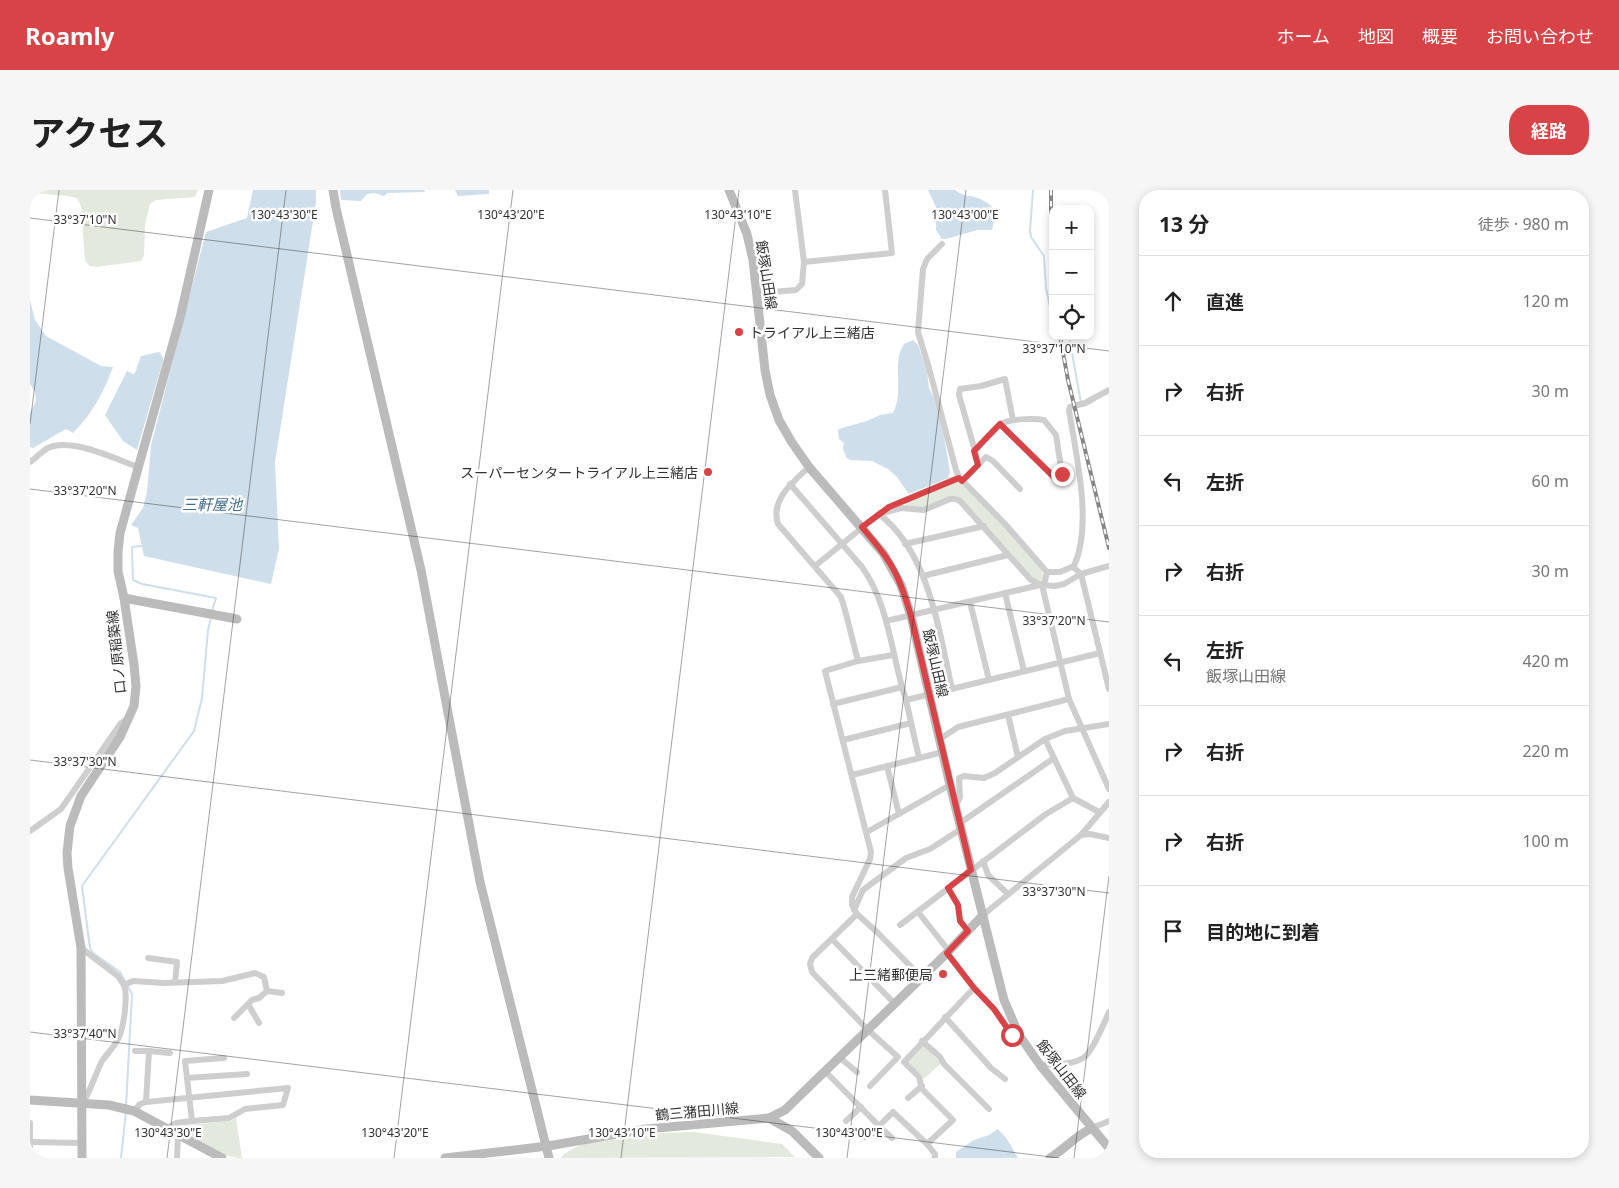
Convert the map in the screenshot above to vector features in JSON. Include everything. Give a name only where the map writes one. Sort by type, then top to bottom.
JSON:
[{"type":"main road","name":"口ノ原稲築線","points":[[82,1158],[81,948],[68,868],[67,853],[70,826],[81,796],[120,737],[134,706],[136,686],[124,598],[118,571],[120,532],[180,318],[209,190]]},
{"type":"main road","points":[[333,190],[421,570],[480,882],[550,1158]]},
{"type":"main road","name":"飯塚山田線","points":[[729,190],[747,234],[758,294],[770,395],[779,420],[809,467],[883,553],[901,585],[911,616],[950,786],[1004,1000],[1019,1035],[1040,1065],[1109,1148]]},
{"type":"main road","points":[[124,598],[237,619]]},
{"type":"main road","points":[[769,1118],[785,1110],[948,952],[983,915]]},
{"type":"main road","points":[[30,1100],[109,1105],[134,1111],[222,1158]]},
{"type":"main road","points":[[769,1118],[792,1131],[819,1158]]},
{"type":"main road","name":"鶴三潴田川線","points":[[445,1158],[548,1146],[646,1129],[769,1118]]},
{"type":"main road","points":[[1055,1157],[1080,1133],[1092,1128]]},
{"type":"street","points":[[758,294],[796,290],[802,284],[804,262],[795,190]]},
{"type":"street","points":[[804,262],[892,253],[885,190]]},
{"type":"street","points":[[942,244],[927,258],[923,268],[918,332],[960,479],[1005,524],[1047,572],[1060,572],[1072,567],[1076,562],[1080,541],[1082,503],[1080,475],[1070,407],[1081,404],[1109,390]]},
{"type":"street","points":[[978,465],[959,395],[960,389],[981,386],[1004,379],[1014,420]]},
{"type":"street","points":[[974,451],[1000,424],[1014,420],[1036,418],[1044,420],[1056,435],[1062,474],[1056,479],[1000,424]]},
{"type":"street","points":[[30,462],[48,448],[68,445],[80,446],[138,467]]},
{"type":"street","points":[[815,566],[878,514],[889,507],[960,479],[986,457],[1020,489]]},
{"type":"street","points":[[809,467],[786,488],[776,512],[776,519],[778,524],[840,597],[846,610],[858,661]]},
{"type":"street","points":[[790,484],[871,580],[886,621],[919,758]]},
{"type":"street","points":[[878,514],[901,508],[924,510],[950,499],[960,501],[1031,580],[1042,585]]},
{"type":"street","points":[[878,514],[886,520],[905,544],[923,576],[934,610],[952,689]]},
{"type":"street","points":[[905,544],[984,526]]},
{"type":"street","points":[[923,576],[1008,555]]},
{"type":"street","points":[[886,621],[1042,585],[1055,586],[1064,584],[1081,574],[1109,566]]},
{"type":"street","points":[[1072,567],[1081,574],[1109,690]]},
{"type":"street","points":[[1047,572],[1042,585],[1069,699],[1106,775],[1109,789]]},
{"type":"street","points":[[1005,593],[1024,671]]},
{"type":"street","points":[[970,602],[989,680]]},
{"type":"street","points":[[906,700],[1100,653]]},
{"type":"street","points":[[893,655],[858,661],[825,671],[871,852],[870,859],[852,897],[852,905],[856,912],[921,977]]},
{"type":"street","points":[[834,704],[902,687]]},
{"type":"street","points":[[940,739],[958,727],[1069,699]]},
{"type":"street","points":[[1008,714],[1018,757]]},
{"type":"street","points":[[30,831],[61,809],[121,723],[130,717]]},
{"type":"street","points":[[843,740],[911,723]]},
{"type":"street","points":[[956,806],[960,797],[960,778],[964,776],[984,778],[995,773],[1045,739],[1082,728],[1109,724]]},
{"type":"street","points":[[1045,739],[1073,798],[1100,812]]},
{"type":"street","points":[[852,775],[943,752]]},
{"type":"street","points":[[870,1086],[898,1057],[867,1030],[812,972],[810,964],[812,958],[856,912],[863,890],[906,858],[930,849],[1054,758]]},
{"type":"street","points":[[887,766],[899,814]]},
{"type":"street","points":[[866,832],[950,786]]},
{"type":"street","points":[[900,925],[1046,814],[1061,807],[1073,798]]},
{"type":"street","points":[[983,915],[1081,835],[1109,802]]},
{"type":"street","points":[[1081,835],[1090,834],[1109,838]]},
{"type":"street","points":[[983,861],[988,874],[1008,894]]},
{"type":"street","points":[[948,888],[958,905],[960,921],[968,931]]},
{"type":"street","points":[[918,912],[974,988],[994,1009],[1012,1035]]},
{"type":"street","points":[[832,939],[894,1003]]},
{"type":"street","points":[[81,948],[118,976],[124,985],[126,994],[119,1039],[102,1061],[90,1092],[82,1104]]},
{"type":"street","points":[[148,958],[177,962],[175,982]]},
{"type":"street","points":[[124,985],[133,982],[222,980],[255,973],[264,977],[267,991]]},
{"type":"street","points":[[927,1144],[952,1120],[922,1089],[919,1077],[904,1062],[974,988]]},
{"type":"street","points":[[234,1018],[248,1004],[267,991],[282,993]]},
{"type":"street","points":[[248,1004],[259,1023]]},
{"type":"street","points":[[1040,1065],[1071,1062],[1084,1058],[1090,1051],[1109,1012]]},
{"type":"street","points":[[945,1017],[991,1068],[1005,1079]]},
{"type":"street","points":[[922,1041],[940,1057],[944,1064],[989,1109]]},
{"type":"street","points":[[135,1051],[170,1053]]},
{"type":"street","points":[[146,1102],[149,1051]]},
{"type":"street","points":[[839,1057],[857,1072]]},
{"type":"street","points":[[192,1121],[185,1061],[224,1058]]},
{"type":"street","points":[[825,1071],[892,1138]]},
{"type":"street","points":[[187,1078],[247,1074]]},
{"type":"street","points":[[908,1098],[922,1086]]},
{"type":"street","points":[[134,1111],[140,1104],[146,1102],[288,1088],[283,1105],[245,1109],[229,1118],[176,1123],[167,1128]]},
{"type":"street","points":[[846,1121],[860,1107]]},
{"type":"street","points":[[864,1136],[879,1126],[894,1112],[927,1144],[935,1158]]},
{"type":"street","points":[[1092,1128],[1109,1121]]},
{"type":"street","points":[[30,1124],[30,1155]]},
{"type":"street","points":[[177,1158],[178,1134]]},
{"type":"street","points":[[30,1142],[82,1143]]},
{"type":"shaded area","points":[[30,190],[198,190],[195,197],[156,200],[150,204],[145,225],[144,255],[141,261],[97,267],[90,266],[85,261],[81,206],[77,198],[41,194],[30,192]]},
{"type":"shaded area","points":[[956,481],[960,482],[1004,526],[1042,571],[1042,580],[1035,581],[958,498],[925,508],[906,506],[905,503]]},
{"type":"shaded area","points":[[922,1044],[941,1063],[924,1079],[906,1062]]},
{"type":"shaded area","points":[[236,1117],[242,1158],[217,1152],[179,1131],[183,1126],[187,1125],[231,1121]]},
{"type":"shaded area","points":[[694,1132],[782,1144],[795,1157],[561,1158],[564,1154],[582,1144],[665,1133]]},
{"type":"water","name":"三軒屋池","points":[[253,190],[316,190],[316,202],[275,462],[279,549],[271,584],[144,556],[138,528],[131,525],[143,508],[147,492],[151,445],[206,232],[247,218]]},
{"type":"water","points":[[340,190],[424,190],[425,192],[387,193],[384,196],[374,193],[367,194],[361,201],[341,200]]},
{"type":"water","points":[[455,190],[489,190],[489,194],[458,196]]},
{"type":"water","points":[[928,190],[955,190],[989,204],[996,211],[992,230],[977,230],[942,239],[936,230],[936,207]]},
{"type":"water","points":[[30,300],[35,320],[46,336],[101,366],[113,367],[97,402],[73,433],[66,429],[33,448],[30,447],[30,414],[36,401],[35,392],[30,384]]},
{"type":"water","points":[[913,340],[918,345],[927,371],[929,388],[934,398],[944,436],[950,472],[948,478],[909,494],[897,477],[888,469],[872,461],[850,460],[846,457],[843,448],[844,443],[839,439],[838,430],[880,415],[893,413],[898,396],[898,360],[900,352],[904,344]]},
{"type":"water","points":[[159,352],[163,357],[163,361],[137,450],[123,441],[105,415],[127,371],[135,373],[141,356]]},
{"type":"water","points":[[998,1129],[1007,1139],[1018,1158],[956,1158],[956,1152],[974,1140],[989,1135]]},
{"type":"waterway","points":[[1033,190],[1030,230],[1031,237],[1044,256],[1049,302]]},
{"type":"waterway","points":[[1070,340],[1081,403]]},
{"type":"waterway","points":[[1083,406],[1092,402]]},
{"type":"waterway","points":[[141,546],[132,547],[133,580],[142,584],[216,598],[212,611]]},
{"type":"waterway","points":[[126,1106],[132,994],[120,972],[93,953],[90,948],[82,886],[194,731],[202,698],[208,630],[211,618]]},
{"type":"waterway","points":[[121,1158],[126,1111]]},
{"type":"railway","points":[[1051,190],[1051,250]]},
{"type":"railway","points":[[1061,340],[1068,380],[1109,548]]},
{"type":"place","name":"トライアル上三緒店","points":[[739,332]]},
{"type":"place","name":"スーパーセンタートライアル上三緒店","points":[[708,472]]},
{"type":"place","name":"上三緒郵便局","points":[[943,974]]},
{"type":"route","points":[[1012,1035],[994,1009],[974,988],[947,953],[968,931],[960,921],[958,905],[948,888],[971,870],[911,616],[894,570],[862,527],[889,507],[959,478],[962,481],[978,465],[974,451],[1000,424],[1056,479],[1062,474]]}]
